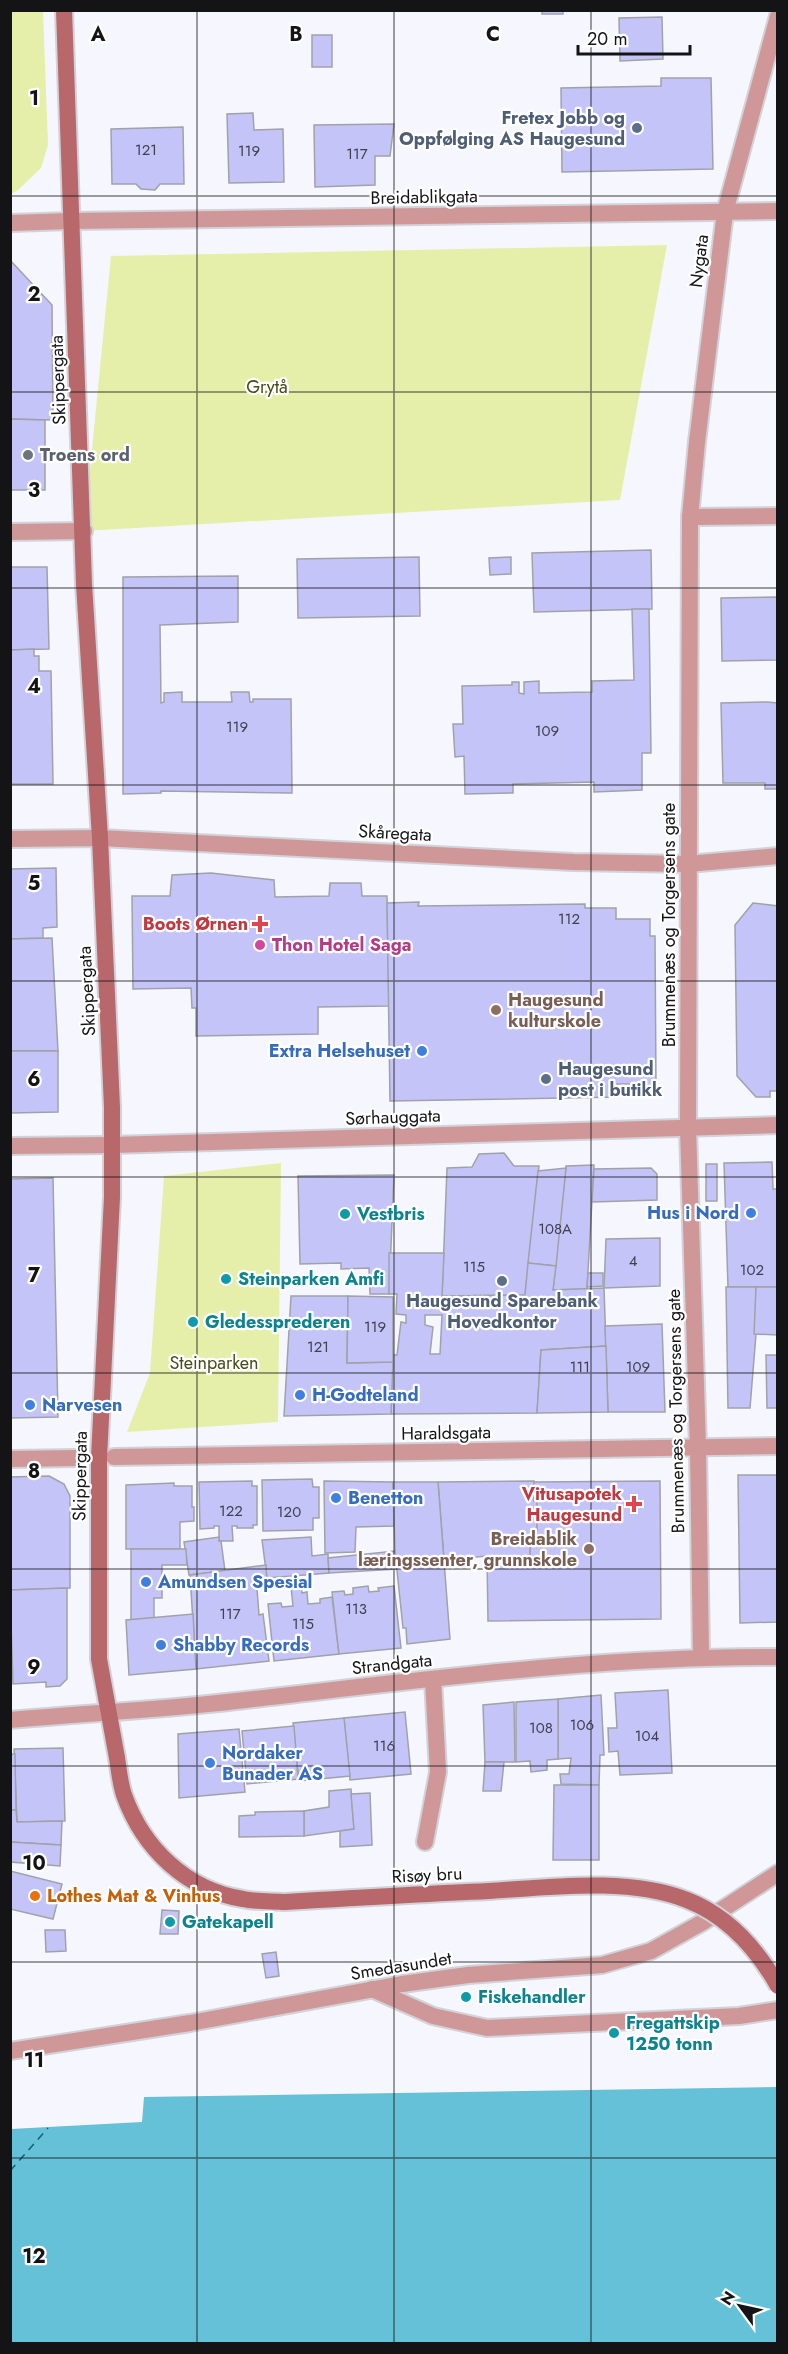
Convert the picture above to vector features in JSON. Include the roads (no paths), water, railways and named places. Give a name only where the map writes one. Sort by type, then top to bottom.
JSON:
[{"type":"main road","name":"Skippergata","points":[[64,10],[70,221],[84,531],[84,584],[100,838],[112,1145],[99,1458],[99,1659],[117,1758]]},
{"type":"main road","name":"Risøy bru","points":[[117,1758],[124,1793],[136,1821],[154,1848],[181,1875],[211,1891],[243,1899],[285,1902],[600,1887],[667,1893],[714,1914],[733,1928],[767,1967],[777,1986]]},
{"type":"street","name":"Nygata","points":[[690,517],[725,212],[777,16]]},
{"type":"street","name":"Breidablikgata","points":[[10,223],[777,211]]},
{"type":"street","points":[[690,517],[777,516]]},
{"type":"street","name":"Brummenæs og Torgersens gate","points":[[690,517],[688,1128],[698,1448],[701,1657]]},
{"type":"street","points":[[10,532],[84,531]]},
{"type":"street","name":"Skåregata","points":[[10,839],[100,838],[573,862],[688,864],[777,856]]},
{"type":"street","name":"Sørhauggata","points":[[10,1146],[777,1125]]},
{"type":"street","name":"Haraldsgata","points":[[114,1457],[777,1446]]},
{"type":"street","points":[[10,1459],[76,1458]]},
{"type":"street","name":"Strandgata","points":[[10,1720],[164,1710],[434,1679],[624,1661],[701,1657],[777,1657]]},
{"type":"street","points":[[425,1842],[438,1772],[434,1679]]},
{"type":"street","name":"Smedasundet","points":[[10,2051],[372,1989],[468,1975],[602,1965],[651,1951],[703,1922],[777,1873]]},
{"type":"street","points":[[372,1989],[434,2016],[487,2028],[739,2016],[777,2010]]},
{"type":"water","points":[[777,2087],[777,2343],[11,2343],[11,2129],[142,2122],[144,2097]]},
{"type":"place","name":"Fretex Jobb og Oppfølging AS Haugesund","points":[[637,128]]},
{"type":"place","name":"Troens ord","points":[[28,455]]},
{"type":"place","name":"Boots Ørnen","points":[[260,924]]},
{"type":"place","name":"Thon Hotel Saga","points":[[260,945]]},
{"type":"place","name":"Haugesund kulturskole","points":[[496,1010]]},
{"type":"place","name":"Extra Helsehuset","points":[[422,1051]]},
{"type":"place","name":"Haugesund post i butikk","points":[[546,1079]]},
{"type":"place","name":"Hus i Nord","points":[[751,1213]]},
{"type":"place","name":"Vestbris","points":[[345,1214]]},
{"type":"place","name":"Steinparken Amfi","points":[[226,1279]]},
{"type":"place","name":"Haugesund Sparebank Hovedkontor","points":[[502,1281]]},
{"type":"place","name":"Gledessprederen","points":[[193,1322]]},
{"type":"place","name":"H-Godteland","points":[[300,1395]]},
{"type":"place","name":"Narvesen","points":[[30,1405]]},
{"type":"place","name":"Benetton","points":[[336,1498]]},
{"type":"place","name":"Vitusapotek Haugesund","points":[[634,1504]]},
{"type":"place","name":"Breidablik læringssenter, grunnskole","points":[[589,1549]]},
{"type":"place","name":"Amundsen Spesial","points":[[146,1582]]},
{"type":"place","name":"Shabby Records","points":[[161,1645]]},
{"type":"place","name":"Nordaker Bunader AS","points":[[210,1763]]},
{"type":"place","name":"Lothes Mat & Vinhus","points":[[35,1896]]},
{"type":"place","name":"Gatekapell","points":[[170,1922]]},
{"type":"place","name":"Fiskehandler","points":[[466,1997]]},
{"type":"place","name":"Fregattskip 1250 tonn","points":[[614,2033]]},
{"type":"park label","name":"Grytå","points":[[267,387]]},
{"type":"park label","name":"Steinparken","points":[[214,1363]]}]
